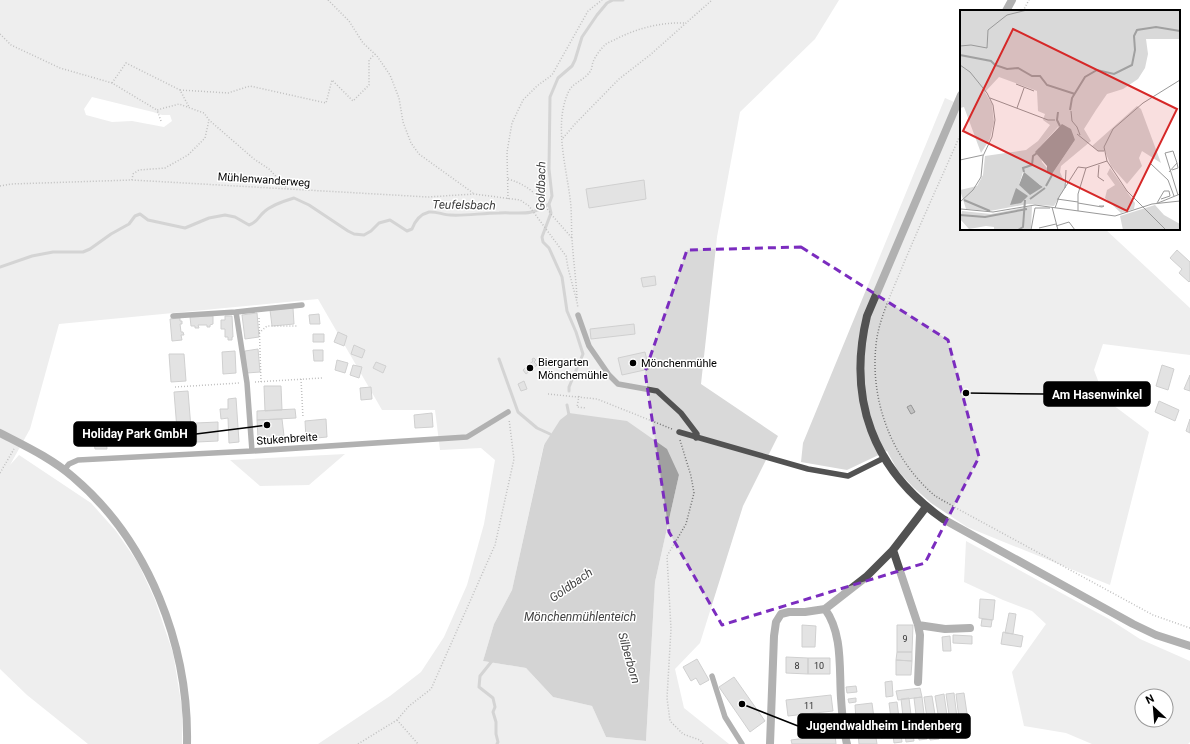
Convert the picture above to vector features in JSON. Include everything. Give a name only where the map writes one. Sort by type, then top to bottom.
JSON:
[{"type":"street","points":[[1007,10],[1012,0]]},
{"type":"street","points":[[960,97],[872,303],[864,328],[860,369],[862,393],[872,432],[884,458],[903,484],[926,507],[959,528],[1133,624],[1156,635],[1190,646]]},
{"type":"street","points":[[0,433],[64,470],[86,489],[118,525],[131,545],[154,586],[171,629],[182,673],[188,722],[187,744]]},
{"type":"street","points":[[770,744],[774,636],[776,622],[781,614],[825,609],[866,577],[893,550],[926,507]]},
{"type":"street","points":[[893,550],[920,635],[918,682]]},
{"type":"street","points":[[825,609],[832,622],[839,650],[842,718],[847,744]]},
{"type":"street","points":[[918,625],[945,629],[970,628]]},
{"type":"lane","points":[[173,316],[236,312],[302,305]]},
{"type":"lane","points":[[236,312],[247,383],[252,451]]},
{"type":"lane","points":[[578,315],[589,346],[609,375],[618,384],[657,391],[682,413],[697,434],[696,438]]},
{"type":"lane","name":"Stukenbreite","points":[[64,470],[69,464],[78,460],[252,451],[467,437],[508,412]]},
{"type":"lane","points":[[679,432],[808,469],[848,476],[884,458]]},
{"type":"lane","points":[[712,676],[725,717],[742,744]]},
{"type":"path","points":[[328,0],[349,21],[363,44],[375,54],[390,75],[399,98],[403,122],[411,143],[419,154],[474,194]]},
{"type":"path","points":[[602,0],[588,11],[552,75],[537,86],[523,100],[512,123],[507,152],[508,199],[520,200],[529,206],[566,256],[577,302],[570,199],[563,161],[562,124],[563,110],[567,94],[570,88],[577,82],[583,80],[592,69],[593,60],[606,44],[626,34],[644,28],[664,23],[686,23]]},
{"type":"path","points":[[563,138],[619,80],[650,55],[712,0]]},
{"type":"path","points":[[1024,10],[1029,0]]},
{"type":"path","points":[[0,34],[11,45],[60,68],[112,83],[157,110],[161,121]]},
{"type":"path","points":[[112,83],[126,63],[180,90],[228,93],[250,86],[326,103],[332,80],[353,101],[369,85],[369,60],[375,54]]},
{"type":"path","points":[[180,90],[190,107],[204,113],[209,120],[254,159],[269,169],[289,190]]},
{"type":"path","points":[[157,110],[179,104],[204,113]]},
{"type":"path","points":[[132,180],[134,174],[139,170],[165,168],[188,155],[205,138],[209,120]]},
{"type":"path","points":[[960,136],[885,309],[876,344],[876,384],[884,420],[898,451],[913,472],[934,495],[1154,615],[1190,628]]},
{"type":"path","points":[[508,179],[525,186],[541,199],[572,238]]},
{"type":"path","name":"Mühlenwanderweg","points":[[0,186],[11,184],[132,180],[428,197],[474,194],[508,199]]},
{"type":"path","points":[[259,318],[261,382]]},
{"type":"path","points":[[259,333],[267,326],[297,326]]},
{"type":"path","points":[[175,387],[322,378]]},
{"type":"path","points":[[301,379],[304,418]]},
{"type":"path","points":[[548,394],[597,399],[679,432],[694,493],[686,524],[667,556],[671,629],[667,698],[670,721],[683,734],[700,740],[703,744]]},
{"type":"path","points":[[578,396],[577,407],[586,408]]},
{"type":"path","points":[[358,744],[397,720],[409,706],[431,689],[495,545],[514,458],[508,412]]},
{"type":"path","points":[[0,473],[17,442]]},
{"type":"path","points":[[397,720],[418,744]]},
{"type":"highlighted area","points":[[801,247],[948,340],[979,457],[925,563],[722,625],[669,532],[645,372],[687,250]]},
{"type":"shaded area","points":[[0,0],[839,0],[815,39],[740,112],[717,237],[701,384],[778,436],[743,506],[700,643],[675,669],[684,708],[729,744],[318,744],[390,696],[421,672],[444,637],[467,585],[484,524],[495,460],[481,448],[440,450],[435,410],[382,410],[318,299],[59,324],[30,429],[10,465],[19,455],[91,503],[116,531],[138,563],[155,600],[173,653],[182,708],[182,744],[88,744],[27,695],[0,669]],"holes":[[[92,97],[162,115],[170,115],[172,121],[164,127],[132,121],[112,122],[86,115],[84,109]],[[544,444],[679,475],[655,582],[646,741],[606,737],[592,706],[553,697],[526,668],[483,661],[494,624],[512,590]]]},
{"type":"shaded area","points":[[945,98],[960,105],[960,230],[1106,230],[1190,308],[1190,355],[1103,344],[1094,370],[1105,399],[1149,432],[1110,585],[967,527],[931,503],[913,487],[898,471],[887,451],[847,470],[801,462],[803,443]]},
{"type":"shaded area","points":[[345,454],[309,485],[260,486],[230,460]]},
{"type":"shaded area","points":[[966,541],[1109,619],[1140,639],[1190,661],[1190,742],[1188,744],[1092,744],[1066,733],[1024,726],[1012,672],[1046,624],[1032,611],[1003,600],[964,582]]},
{"type":"water","name":"Mönchenmühlenteich","points":[[569,413],[627,421],[667,449],[679,475],[655,582],[646,741],[606,737],[592,706],[553,697],[526,668],[483,661],[494,624],[512,590],[544,445],[560,420]]},
{"type":"building","points":[[644,180],[646,199],[589,208],[586,189]]},
{"type":"building","points":[[1177,250],[1190,262],[1189,282],[1179,273],[1182,269],[1170,258]]},
{"type":"building","points":[[655,276],[656,285],[643,287],[641,278]]},
{"type":"building","points":[[293,308],[294,324],[272,326],[270,310]]},
{"type":"building","points":[[257,313],[259,337],[245,339],[242,315]]},
{"type":"building","points":[[319,314],[320,324],[310,324],[309,315]]},
{"type":"building","points":[[213,316],[213,324],[210,325],[210,327],[207,327],[207,325],[198,325],[199,328],[191,326],[190,317]]},
{"type":"building","points":[[225,316],[232,316],[232,340],[228,340],[228,337],[225,337],[225,329],[221,329],[221,320],[225,320]]},
{"type":"building","points":[[180,318],[180,321],[182,321],[182,324],[180,324],[181,332],[183,332],[184,335],[181,335],[182,340],[172,341],[170,319]]},
{"type":"building","points":[[634,324],[635,334],[591,339],[590,329]]},
{"type":"building","points":[[338,332],[347,336],[344,346],[334,342]]},
{"type":"building","points":[[313,334],[324,334],[324,342],[313,342]]},
{"type":"building","points":[[354,345],[365,350],[362,358],[351,354]]},
{"type":"building","points":[[258,349],[260,372],[247,373],[245,351]]},
{"type":"building","points":[[313,350],[323,350],[323,361],[314,361]]},
{"type":"building","points":[[235,351],[236,373],[223,374],[222,352]]},
{"type":"building","name":"Mönchenmühle","points":[[645,352],[649,369],[622,375],[618,358]]},
{"type":"building","points":[[169,354],[184,354],[186,381],[171,382]]},
{"type":"building","points":[[534,358],[536,360],[534,362],[537,365],[526,374],[523,370],[533,361],[532,359]]},
{"type":"building","points":[[337,360],[348,363],[345,373],[335,370]]},
{"type":"building","points":[[376,362],[386,366],[383,373],[373,368]]},
{"type":"building","points":[[353,365],[362,367],[359,378],[350,375]]},
{"type":"building","points":[[1162,365],[1174,369],[1168,390],[1156,386]]},
{"type":"building","points":[[1190,375],[1190,391],[1184,389]]},
{"type":"building","points":[[524,381],[527,389],[521,391],[518,384]]},
{"type":"building","points":[[264,386],[281,386],[282,410],[265,411]]},
{"type":"building","points":[[371,387],[372,399],[361,400],[360,388]]},
{"type":"building","points":[[188,391],[192,441],[178,442],[174,392]]},
{"type":"building","points":[[236,398],[239,442],[229,443],[228,418],[221,419],[220,409],[228,409],[228,399]]},
{"type":"building","points":[[1159,401],[1179,410],[1175,421],[1155,412]]},
{"type":"building","points":[[911,405],[915,412],[911,414],[907,407]]},
{"type":"building","points":[[295,409],[296,418],[257,420],[257,411]]},
{"type":"building","points":[[432,413],[433,427],[415,428],[414,415]]},
{"type":"building","points":[[282,419],[284,436],[258,438],[257,420]]},
{"type":"building","points":[[326,419],[327,437],[306,439],[305,421]]},
{"type":"building","points":[[1190,419],[1190,433],[1186,431]]},
{"type":"building","points":[[218,422],[218,441],[197,442],[196,423]]},
{"type":"building","points":[[97,436],[106,436],[107,449],[95,449],[94,442],[98,442]]},
{"type":"building","points":[[980,599],[995,600],[993,620],[979,618]]},
{"type":"building","points":[[1009,613],[1016,614],[1013,634],[1005,633]]},
{"type":"building","points":[[982,619],[992,620],[991,627],[981,626]]},
{"type":"building","points":[[802,625],[816,626],[815,647],[802,647]]},
{"type":"building","points":[[897,625],[913,625],[912,652],[897,652]]},
{"type":"building","points":[[1003,632],[1023,636],[1021,647],[1001,644]]},
{"type":"building","points":[[953,635],[972,636],[972,644],[953,643]]},
{"type":"building","points":[[950,636],[951,651],[943,651],[942,637]]},
{"type":"building","points":[[897,652],[912,652],[912,661],[896,660]]},
{"type":"building","points":[[786,657],[808,658],[808,674],[786,673]]},
{"type":"building","points":[[808,658],[830,658],[830,674],[808,674]]},
{"type":"building","points":[[697,659],[709,680],[700,685],[696,678],[691,681],[683,667]]},
{"type":"building","points":[[896,660],[912,661],[911,675],[896,675]]},
{"type":"building","points":[[734,677],[765,721],[750,732],[719,687]]},
{"type":"building","points":[[892,681],[893,696],[886,697],[885,682]]},
{"type":"building","points":[[856,686],[857,692],[847,693],[846,687]]},
{"type":"building","points":[[920,688],[922,697],[898,700],[896,691]]},
{"type":"building","points":[[954,693],[959,734],[952,735],[946,694]]},
{"type":"building","points":[[964,693],[970,734],[961,735],[956,694]]},
{"type":"building","points":[[944,694],[950,737],[942,738],[935,696]]},
{"type":"building","points":[[831,695],[833,711],[788,716],[786,700]]},
{"type":"building","points":[[932,696],[939,739],[930,740],[924,697]]},
{"type":"building","points":[[922,697],[927,739],[919,740],[914,698]]},
{"type":"building","points":[[856,698],[856,702],[849,703],[848,699]]},
{"type":"building","points":[[909,698],[914,741],[906,742],[901,699]]},
{"type":"building","points":[[897,702],[902,742],[894,743],[889,703]]},
{"type":"building","points":[[872,703],[874,718],[856,720],[855,705]]},
{"type":"building","points":[[887,729],[888,737],[881,738],[881,730]]},
{"type":"building","points":[[875,732],[877,744],[859,744],[858,734]]},
{"type":"building","points":[[835,734],[836,744],[792,744],[791,740]]},
{"type":"waterway","name":"Goldbach","points":[[569,391],[569,387],[583,354],[567,311],[562,277],[549,248],[543,242],[542,237],[551,213],[549,204],[552,196],[549,169],[550,97],[558,78],[572,66],[582,37],[597,15],[607,3],[613,0],[623,0]]},
{"type":"waterway","name":"Teufelsbach","points":[[0,267],[32,256],[53,252],[83,252],[129,224],[135,216],[140,214],[148,220],[185,228],[209,218],[225,215],[235,217],[249,225],[256,221],[270,207],[294,198],[309,205],[348,231],[354,234],[364,235],[371,231],[379,223],[390,220],[407,231],[412,229],[421,216],[429,212],[447,215],[525,213],[536,211],[549,204]]},
{"type":"waterway","points":[[499,359],[518,412],[537,428],[550,434]]},
{"type":"waterway","name":"Goldbach","points":[[567,405],[569,415]]},
{"type":"waterway","name":"Goldbach","points":[[492,661],[480,676],[479,687],[493,698],[495,707],[493,712],[496,722],[497,744]]},
{"type":"place","name":"Mönchenmühle","points":[[633,363]]},
{"type":"place","name":"Biergarten Mönchemühle","points":[[530,368]]},
{"type":"place","name":"Am Hasenwinkel","points":[[966,393]]},
{"type":"place","name":"Holiday Park GmbH","points":[[267,425]]},
{"type":"place","name":"Jugendwaldheim Lindenberg","points":[[742,704]]},
{"type":"water label","name":"Silberborn","points":[[629,658]]}]
